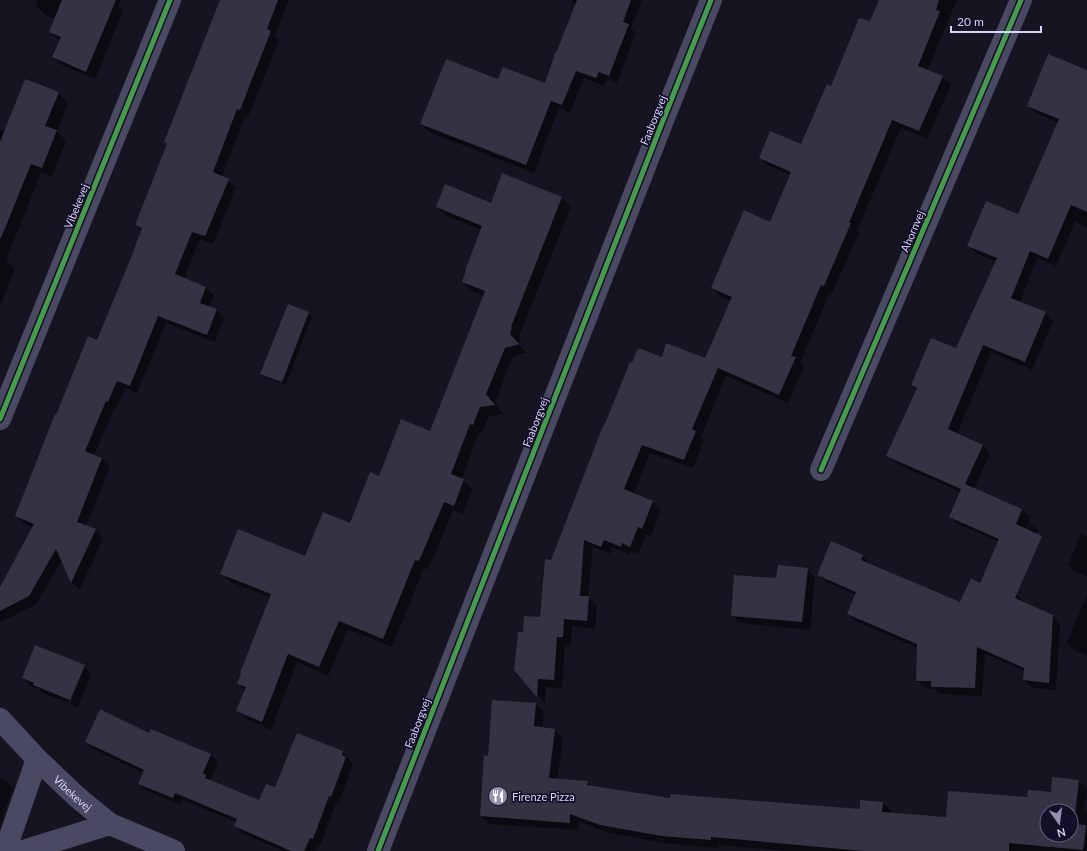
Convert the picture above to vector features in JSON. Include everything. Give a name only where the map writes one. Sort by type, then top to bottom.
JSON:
[{"type":"street","name":"Vibekevej","points":[[0,419],[170,0]]},
{"type":"street","name":"Faaborgvej","points":[[378,851],[711,0]]},
{"type":"street","name":"Ahornvej","points":[[821,470],[1021,0]]},
{"type":"street","name":"Vibekevej","points":[[0,719],[37,759],[77,797],[110,824],[174,851]]},
{"type":"street","points":[[5,851],[37,759]]},
{"type":"street","points":[[24,851],[110,824]]},
{"type":"building","points":[[62,0],[116,0],[86,72],[52,57],[61,37],[49,32]]},
{"type":"building","points":[[220,0],[278,0],[267,29],[271,31],[240,110],[237,109],[213,172],[229,179],[205,236],[192,232],[175,274],[206,287],[200,303],[217,309],[207,335],[158,316],[130,386],[117,381],[108,402],[106,401],[85,451],[102,458],[77,522],[96,529],[71,583],[56,549],[29,596],[0,611],[0,587],[34,524],[15,516],[55,414],[56,415],[88,336],[97,340],[130,260],[142,228],[135,225],[167,144],[164,142]]},
{"type":"building","points":[[577,0],[631,0],[623,22],[629,24],[609,76],[599,72],[596,78],[576,71],[562,105],[551,101],[526,165],[420,124],[446,59],[498,79],[503,67],[545,83],[556,51]]},
{"type":"building","points":[[879,0],[939,0],[936,10],[940,11],[918,66],[943,76],[919,131],[892,120],[849,223],[851,223],[824,286],[821,285],[791,356],[796,357],[779,395],[718,368],[692,429],[696,431],[684,460],[642,445],[624,489],[653,501],[642,529],[638,527],[630,547],[622,543],[621,547],[604,540],[601,547],[584,540],[580,596],[589,596],[587,621],[564,619],[563,637],[557,637],[554,680],[538,679],[537,697],[514,670],[518,632],[523,632],[524,616],[540,617],[545,559],[551,560],[603,426],[630,362],[632,363],[638,348],[662,357],[666,343],[705,358],[732,297],[711,288],[744,210],[770,222],[791,172],[759,158],[770,131],[801,144],[827,84],[831,86],[859,18],[870,21]]},
{"type":"building","points":[[1048,54],[1087,70],[1087,212],[1071,205],[1048,259],[1030,251],[1011,298],[1046,312],[1025,362],[983,345],[948,429],[983,445],[965,484],[1022,509],[1016,524],[1042,536],[1015,598],[1053,615],[1049,683],[1023,680],[1024,668],[977,647],[975,688],[931,687],[931,681],[916,681],[917,644],[847,614],[856,592],[817,575],[831,541],[863,555],[861,560],[960,602],[971,578],[980,583],[999,539],[949,517],[961,489],[886,456],[917,388],[911,385],[931,338],[956,348],[997,258],[967,246],[986,201],[1018,214],[1059,119],[1027,106]]},
{"type":"building","points":[[25,79],[59,92],[45,126],[57,130],[42,168],[31,164],[0,238],[0,142]]},
{"type":"building","points":[[502,173],[562,197],[511,327],[510,334],[519,344],[505,348],[486,394],[495,405],[480,407],[473,425],[470,424],[451,474],[464,479],[454,506],[444,502],[419,561],[415,560],[383,639],[339,621],[319,667],[288,654],[262,722],[236,711],[246,687],[237,684],[241,674],[240,673],[271,594],[220,574],[238,529],[305,556],[323,512],[350,523],[370,472],[379,476],[401,419],[430,431],[485,291],[462,282],[482,226],[436,207],[445,184],[491,203]]},
{"type":"building","points":[[288,304],[309,312],[282,382],[260,374]]},
{"type":"building","points":[[778,565],[808,568],[802,622],[731,616],[734,575],[776,578]]},
{"type":"building","points":[[35,645],[85,665],[70,700],[33,685],[34,683],[22,678]]},
{"type":"building","points":[[492,700],[536,703],[534,726],[555,729],[549,778],[588,781],[587,785],[670,798],[671,794],[860,809],[860,800],[883,802],[882,812],[946,817],[948,791],[1027,797],[1028,790],[1051,792],[1052,777],[1079,780],[1076,803],[1039,803],[1039,843],[1079,843],[1079,824],[1086,825],[1083,850],[1009,843],[1009,851],[864,851],[711,837],[711,840],[662,836],[600,825],[570,814],[570,823],[480,816],[484,755],[488,756]]},
{"type":"building","points":[[100,709],[149,733],[151,729],[211,754],[203,773],[206,775],[205,778],[259,800],[266,784],[275,787],[297,733],[343,751],[342,755],[346,757],[331,797],[329,796],[313,839],[310,838],[304,851],[291,851],[234,826],[237,819],[175,793],[173,798],[138,784],[144,770],[85,742]]},
{"type":"cycle path","points":[[0,419],[170,0]]},
{"type":"cycle path","points":[[378,851],[711,0]]},
{"type":"cycle path","points":[[821,470],[1021,0]]},
{"type":"place","name":"Firenze Pizza","points":[[498,796]]}]
